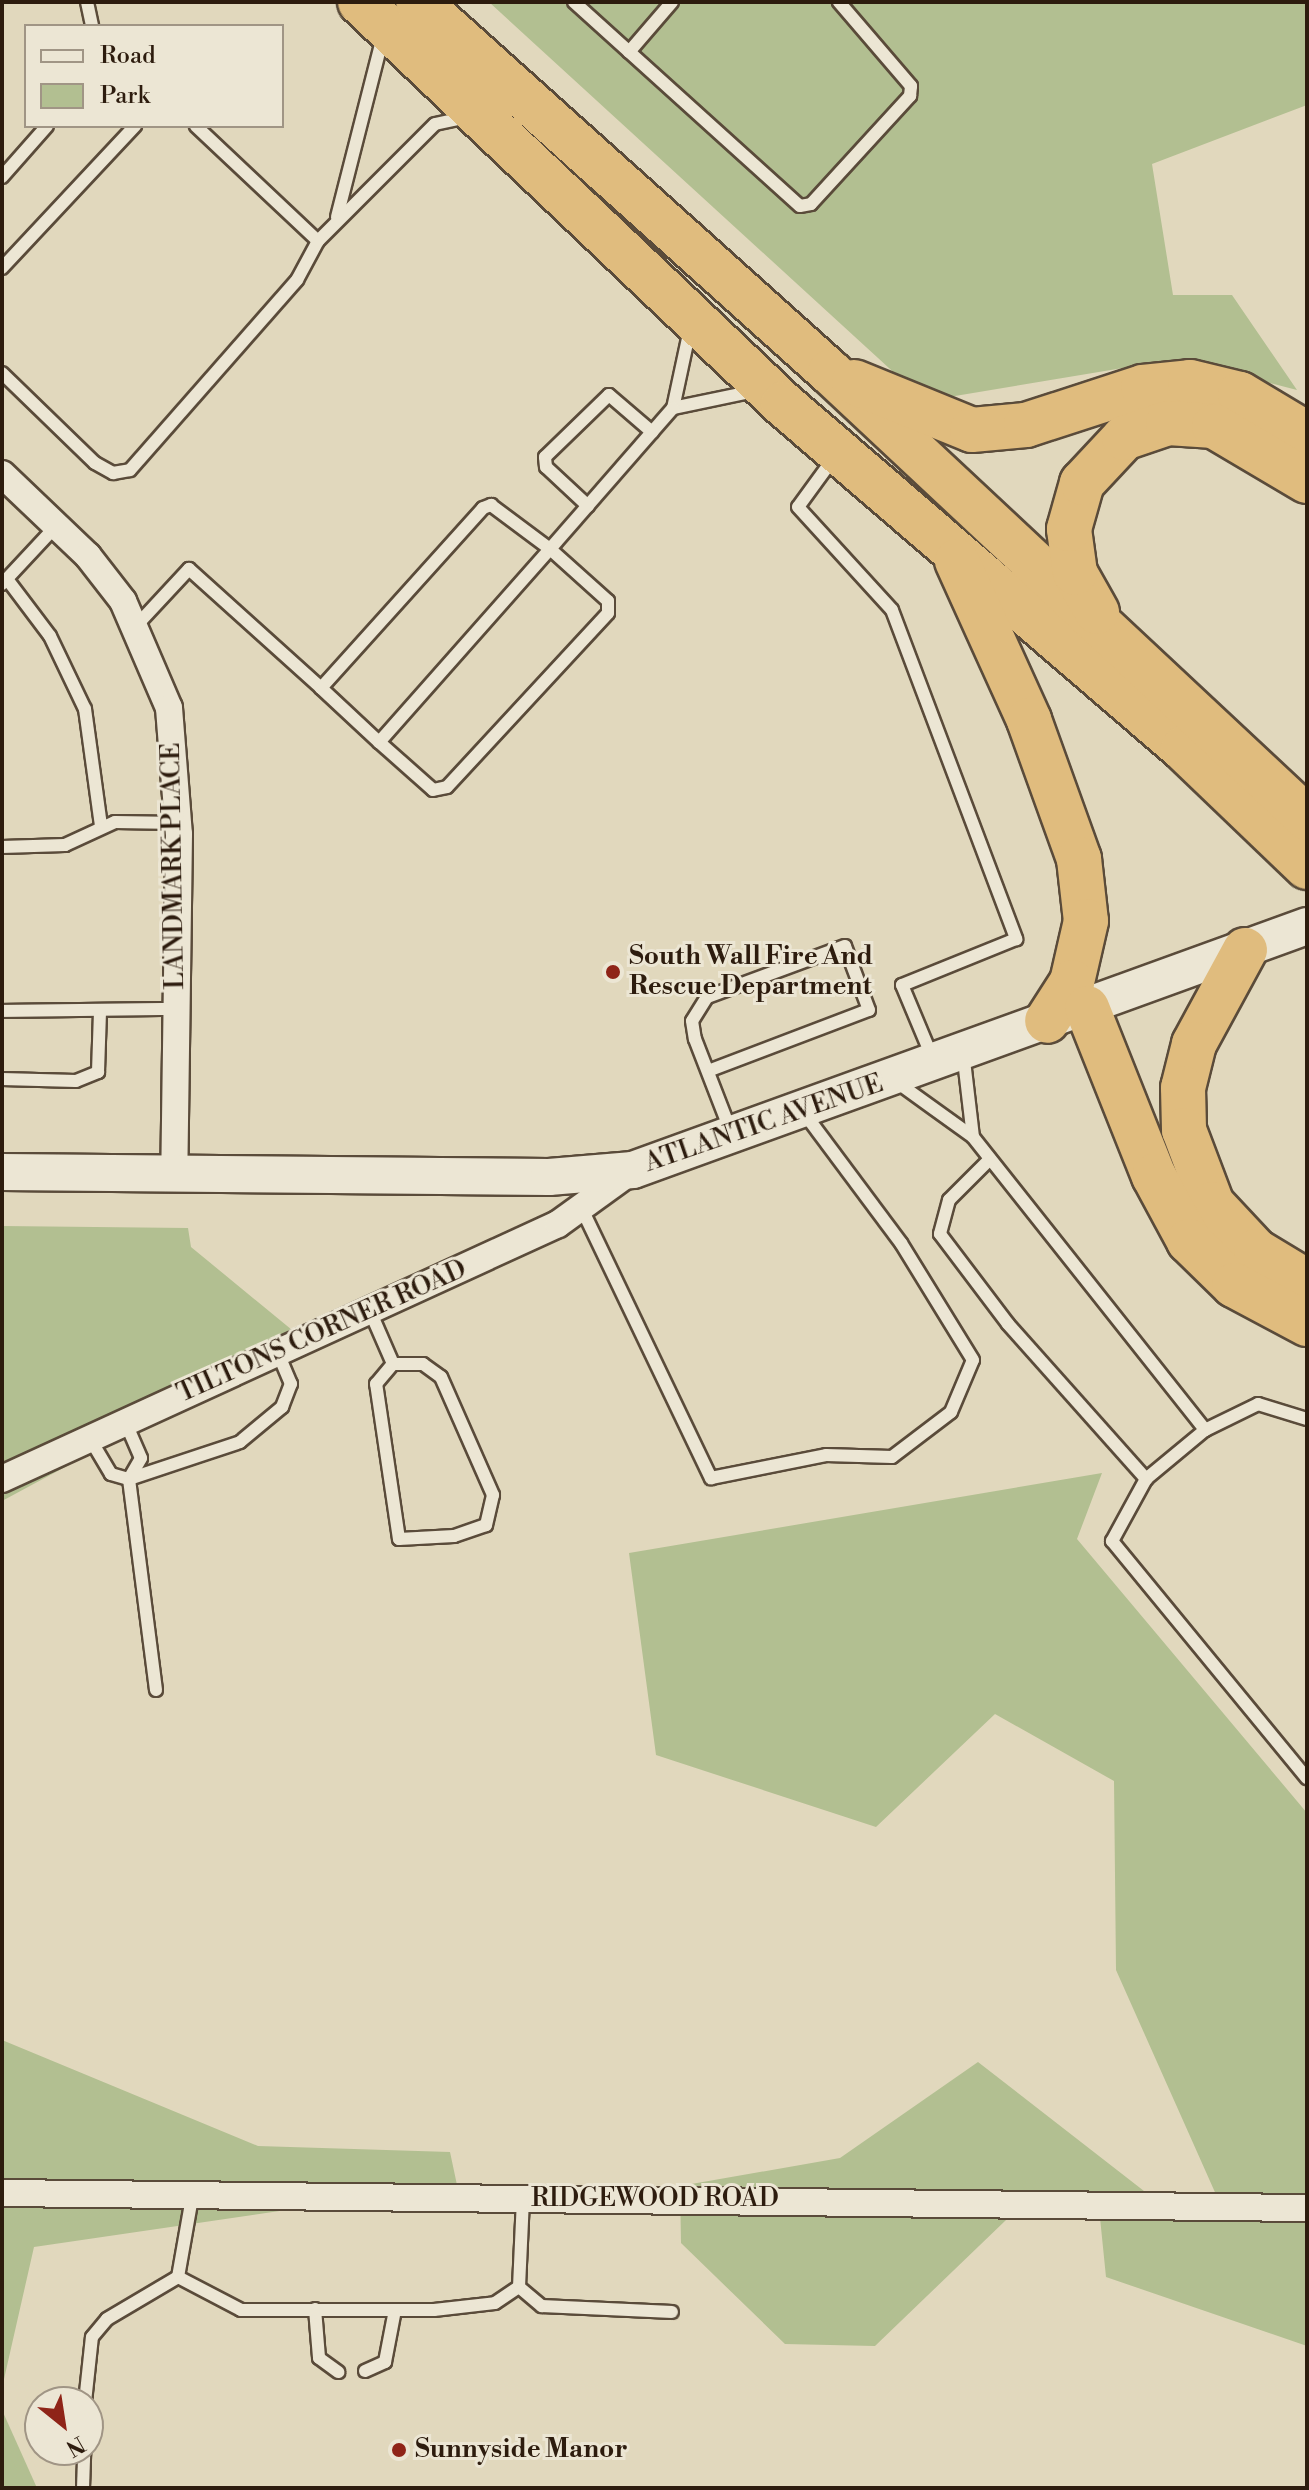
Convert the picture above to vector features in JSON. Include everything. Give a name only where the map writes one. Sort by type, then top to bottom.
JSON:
[{"type":"highway","points":[[400,7],[480,115],[767,389],[1183,748],[1307,867]]},
{"type":"highway","points":[[400,7],[830,372],[1307,818]]},
{"type":"highway","points":[[830,372],[972,430],[1026,425],[1143,387],[1190,382],[1240,394],[1307,434]]},
{"type":"highway","points":[[1108,631],[1075,573],[1069,529],[1082,483],[1124,438],[1168,423],[1214,426],[1307,481]]},
{"type":"highway","points":[[951,548],[1029,720],[1079,859],[1086,921],[1067,1014],[1189,1241],[1234,1285],[1307,1324]]},
{"type":"highway","points":[[1245,950],[1194,1044],[1183,1088],[1184,1130],[1212,1204],[1256,1251],[1307,1282]]},
{"type":"main road","name":"ATLANTIC AVENUE","points":[[2,1172],[534,1177],[633,1170],[734,1138],[1307,926]]},
{"type":"street","name":"LANDMARK PLACE","points":[[2,474],[57,525],[136,626],[169,708],[179,823],[174,1174]]},
{"type":"street","name":"TILTONS CORNER ROAD","points":[[2,1479],[88,1434],[370,1311],[581,1207],[633,1170]]},
{"type":"street","name":"RIDGEWOOD ROAD","points":[[2,2193],[192,2198],[1307,2208]]},
{"type":"lane","points":[[87,2],[92,24]]},
{"type":"lane","points":[[574,2],[800,206],[811,204],[910,96],[911,86],[839,2]]},
{"type":"lane","points":[[629,52],[672,2]]},
{"type":"lane","points":[[337,219],[400,7]]},
{"type":"lane","points":[[2,373],[95,463],[113,473],[130,470],[254,335],[318,241],[337,219],[435,124],[480,115]]},
{"type":"lane","points":[[2,177],[45,128]]},
{"type":"lane","points":[[2,268],[133,128]]},
{"type":"lane","points":[[198,128],[318,241]]},
{"type":"lane","points":[[379,742],[673,408],[686,371],[691,314]]},
{"type":"lane","points":[[673,408],[767,389]]},
{"type":"lane","points":[[588,506],[546,467],[545,457],[609,395],[652,432]]},
{"type":"lane","points":[[839,452],[798,507],[892,610],[1016,939],[902,985],[949,1056],[973,1137]]},
{"type":"lane","points":[[136,626],[189,569],[433,790],[447,787],[608,613],[608,601],[550,549],[491,505],[483,508],[321,688]]},
{"type":"lane","points":[[57,525],[4,582],[50,636],[85,709],[101,826]]},
{"type":"lane","points":[[2,847],[65,845],[101,826],[179,823]]},
{"type":"lane","points":[[708,1071],[869,1010],[845,946],[707,997],[692,1021],[708,1071],[734,1138]]},
{"type":"lane","points":[[2,1011],[176,1009]]},
{"type":"lane","points":[[2,1079],[76,1081],[98,1072],[100,1012]]},
{"type":"lane","points":[[892,1079],[973,1137],[1205,1430]]},
{"type":"lane","points":[[581,1207],[711,1478],[826,1455],[892,1457],[951,1412],[973,1360],[901,1243],[804,1112]]},
{"type":"lane","points":[[990,1159],[949,1200],[940,1234],[1008,1324],[1146,1479]]},
{"type":"lane","points":[[370,1311],[393,1364]]},
{"type":"lane","points":[[88,1434],[111,1474],[129,1479],[240,1442],[282,1407],[291,1384],[278,1353]]},
{"type":"lane","points":[[393,1364],[423,1364],[441,1377],[493,1495],[486,1525],[454,1536],[399,1539],[376,1384],[393,1364]]},
{"type":"lane","points":[[1307,1419],[1258,1404],[1205,1430],[1146,1479],[1112,1541],[1307,1778]]},
{"type":"lane","points":[[124,1419],[141,1458],[129,1479],[156,1690]]},
{"type":"lane","points":[[87,2386],[92,2337],[107,2319],[178,2277],[192,2198]]},
{"type":"lane","points":[[519,2287],[523,2199]]},
{"type":"lane","points":[[178,2277],[241,2310],[395,2310],[495,2303],[519,2287]]},
{"type":"lane","points":[[519,2287],[542,2306],[672,2312]]},
{"type":"lane","points":[[315,2309],[319,2358],[338,2372]]},
{"type":"lane","points":[[365,2371],[385,2362],[395,2310]]},
{"type":"lane","points":[[83,2488],[84,2466]]},
{"type":"green space","points":[[489,2],[1307,2],[1307,105],[1152,164],[1173,295],[1232,295],[1297,390],[1177,359],[925,401]]},
{"type":"green space","points":[[2,1226],[188,1228],[191,1247],[303,1339],[2,1501]]},
{"type":"green space","points":[[1102,1473],[1077,1539],[1307,1813],[1307,2346],[1106,2277],[1098,2198],[1031,2196],[875,2346],[785,2344],[681,2243],[680,2186],[840,2158],[978,2062],[1153,2198],[1218,2199],[1116,1970],[1114,1781],[995,1714],[876,1827],[656,1755],[629,1553]]},
{"type":"green space","points":[[2,2040],[258,2146],[450,2152],[457,2185],[34,2247],[2,2388]]},
{"type":"green space","points":[[2,2410],[24,2459],[24,2466],[27,2466],[37,2488],[2,2488]]},
{"type":"place","name":"South Wall Fire And Rescue Department","points":[[613,972]]},
{"type":"place","name":"Sunnyside Manor","points":[[399,2450]]}]
